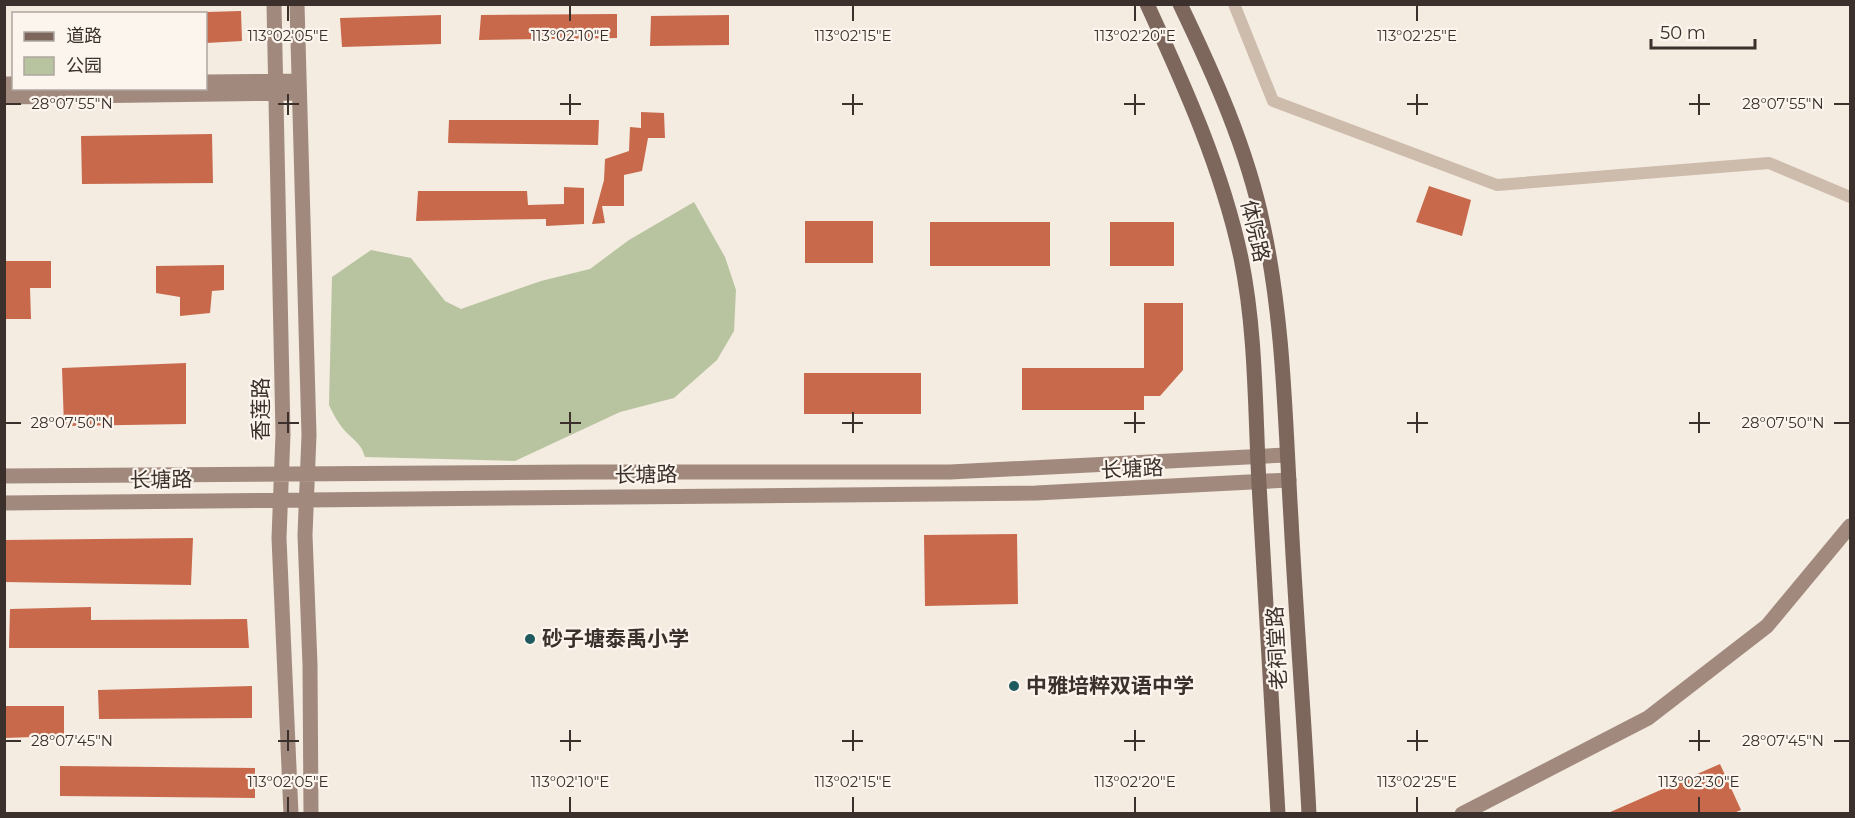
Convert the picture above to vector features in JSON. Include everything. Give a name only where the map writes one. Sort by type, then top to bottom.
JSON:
[{"type":"main road","name":"香莲路","points":[[274,4],[281,302],[279,538],[291,813]]},
{"type":"main road","points":[[297,4],[309,435],[307,500],[311,813]]},
{"type":"main road","name":"体院路","points":[[1146,4],[1204,133],[1229,208],[1241,261],[1249,317],[1259,482]]},
{"type":"main road","name":"体院路","points":[[1180,4],[1208,63],[1235,132],[1263,225],[1279,328],[1289,480]]},
{"type":"main road","points":[[207,82],[275,87]]},
{"type":"main road","points":[[207,90],[298,87]]},
{"type":"main road","points":[[4,97],[194,90]]},
{"type":"main road","name":"长塘路","points":[[4,476],[281,473],[950,472],[1287,455]]},
{"type":"main road","name":"长塘路","points":[[4,503],[1036,494],[1289,480]]},
{"type":"main road","name":"老祠堂路","points":[[1289,480],[1309,813]]},
{"type":"main road","name":"老祠堂路","points":[[1259,482],[1278,813]]},
{"type":"main road","points":[[1462,813],[1647,718],[1767,626],[1851,526]]},
{"type":"street","points":[[1234,4],[1273,101],[1497,185],[1769,163],[1851,197]]},
{"type":"green space","points":[[694,202],[725,257],[736,290],[734,331],[717,360],[674,398],[620,412],[515,461],[365,457],[360,446],[335,417],[329,405],[332,277],[371,250],[411,258],[445,301],[461,309],[541,281],[590,269],[629,240]]},
{"type":"building","points":[[241,11],[242,41],[207,43],[206,12]]},
{"type":"building","points":[[617,14],[617,38],[479,40],[481,15]]},
{"type":"building","points":[[441,15],[441,44],[342,47],[340,18]]},
{"type":"building","points":[[729,15],[729,45],[650,46],[651,16]]},
{"type":"building","points":[[641,112],[664,113],[665,138],[648,138],[642,171],[624,175],[624,206],[602,206],[605,223],[592,224],[604,180],[605,159],[629,151],[630,127],[641,128]]},
{"type":"building","points":[[449,120],[599,120],[598,145],[448,143]]},
{"type":"building","points":[[212,134],[213,183],[82,184],[81,136]]},
{"type":"building","points":[[1429,186],[1471,200],[1462,236],[1416,222]]},
{"type":"building","points":[[564,187],[584,188],[584,224],[546,226],[546,219],[416,221],[418,191],[527,191],[528,205],[564,204]]},
{"type":"building","points":[[805,221],[873,221],[873,263],[805,263]]},
{"type":"building","points":[[930,222],[1050,222],[1050,266],[930,266]]},
{"type":"building","points":[[1110,222],[1174,222],[1174,266],[1110,266]]},
{"type":"building","points":[[4,261],[51,261],[51,288],[30,288],[31,319],[4,319]]},
{"type":"building","points":[[224,265],[224,290],[212,291],[210,313],[180,316],[180,297],[156,293],[156,266]]},
{"type":"building","points":[[1144,303],[1183,303],[1183,370],[1160,396],[1144,396],[1144,410],[1022,410],[1022,368],[1144,368]]},
{"type":"building","points":[[186,363],[186,424],[64,426],[62,368]]},
{"type":"building","points":[[804,373],[921,373],[921,414],[804,414]]},
{"type":"building","points":[[1017,534],[1018,604],[925,606],[924,535]]},
{"type":"building","points":[[193,538],[191,585],[4,582],[4,540]]},
{"type":"building","points":[[91,607],[91,620],[247,619],[249,648],[9,648],[10,609]]},
{"type":"building","points":[[252,686],[252,718],[99,719],[98,690]]},
{"type":"building","points":[[4,706],[64,706],[64,736],[4,738]]},
{"type":"building","points":[[1720,764],[1741,810],[1734,813],[1608,813]]},
{"type":"building","points":[[60,766],[255,768],[255,798],[60,796]]},
{"type":"place","name":"砂子塘泰禹小学","points":[[530,639]]},
{"type":"place","name":"中雅培粹双语中学","points":[[1014,686]]}]
